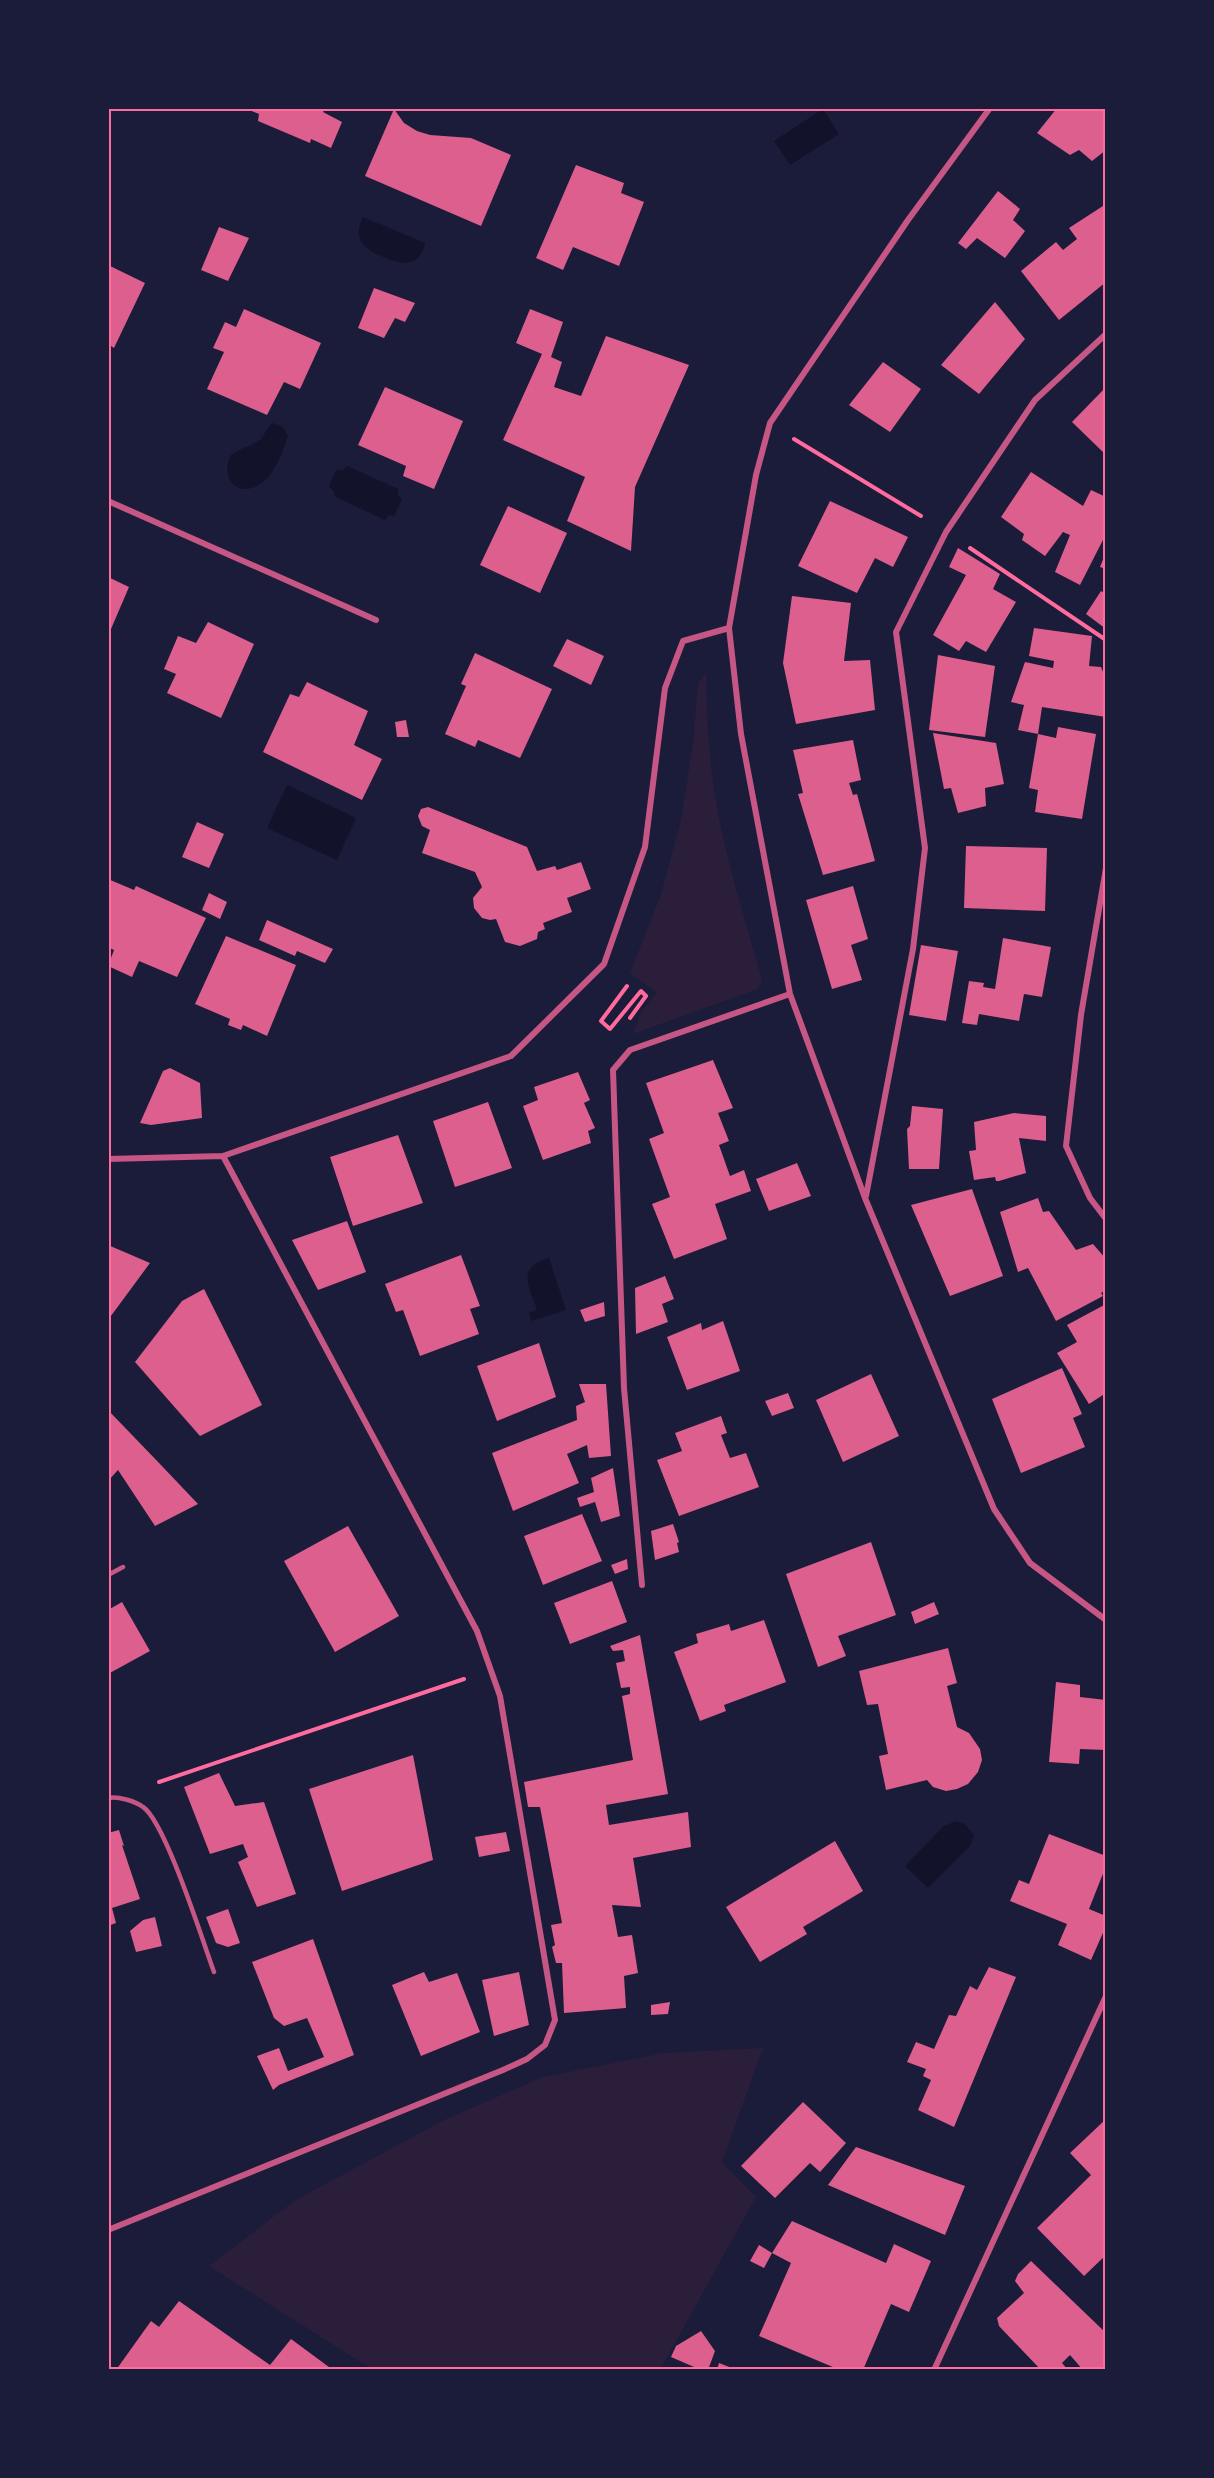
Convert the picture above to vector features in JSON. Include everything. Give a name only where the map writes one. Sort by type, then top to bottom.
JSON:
[{"type":"street","points":[[990,108],[908,220],[770,423],[756,475],[729,628],[741,734],[790,993],[865,1198],[994,1509],[1030,1563],[1106,1620]]},
{"type":"street","points":[[865,1198],[913,949],[925,848],[896,632],[946,532],[1035,400],[1106,334]]},
{"type":"street","points":[[108,501],[376,620]]},
{"type":"street","points":[[108,1159],[223,1156],[511,1056],[604,964],[645,847],[665,688],[683,641],[729,628]]},
{"type":"street","points":[[1106,868],[1081,1015],[1066,1146],[1090,1198],[1106,1219]]},
{"type":"street","points":[[642,1585],[624,1388],[613,1070],[630,1050],[790,993]]},
{"type":"street","points":[[108,2230],[503,2070],[526,2059],[545,2045],[555,2020],[500,1696],[492,1670],[477,1631],[223,1156]]},
{"type":"street","points":[[934,2370],[1106,1996]]},
{"type":"lane","points":[[108,1575],[123,1567]]},
{"type":"lane","points":[[108,1798],[116,1797],[144,1807],[162,1831],[214,1972]]},
{"type":"path","points":[[770,423],[946,532],[1106,640]]},
{"type":"path","points":[[604,964],[629,984],[601,1021],[610,1029],[641,992],[646,996],[618,1034],[630,1050]]},
{"type":"path","points":[[116,1797],[492,1670]]},
{"type":"shaded area","points":[[823,109],[839,134],[790,165],[774,141]]},
{"type":"shaded area","points":[[363,217],[425,243],[419,258],[402,263],[374,253],[364,245],[359,236]]},
{"type":"shaded area","points":[[273,423],[283,427],[288,436],[278,462],[270,475],[252,488],[244,489],[233,484],[227,471],[231,455],[261,439]]},
{"type":"shaded area","points":[[347,466],[398,489],[398,496],[402,499],[394,516],[389,515],[385,520],[334,496],[329,486],[336,470],[343,470]]},
{"type":"shaded area","points":[[706,673],[709,745],[718,812],[762,980],[758,989],[633,1034],[642,1011],[657,993],[630,973],[661,894],[681,820],[693,743],[698,683]]},
{"type":"shaded area","points":[[287,785],[356,818],[337,860],[267,828]]},
{"type":"shaded area","points":[[549,1258],[566,1310],[531,1321],[529,1313],[537,1310],[529,1286],[529,1273],[532,1267]]},
{"type":"shaded area","points":[[957,1821],[966,1825],[974,1835],[970,1846],[928,1888],[905,1866],[944,1826]]},
{"type":"shaded area","points":[[763,2048],[722,2162],[756,2197],[660,2370],[373,2370],[209,2266],[294,2201],[444,2120],[543,2077],[663,2053]]},
{"type":"building","points":[[244,108],[325,108],[323,112],[342,122],[331,148],[311,139],[310,143],[258,121],[259,114]]},
{"type":"building","points":[[1057,108],[1106,108],[1106,150],[1092,161],[1079,150],[1070,155],[1037,133]]},
{"type":"building","points":[[394,109],[404,123],[417,131],[430,135],[471,138],[511,155],[481,226],[365,176]]},
{"type":"building","points":[[576,165],[624,183],[621,193],[644,202],[619,266],[573,247],[563,270],[536,258]]},
{"type":"building","points":[[998,191],[1020,209],[1013,220],[1025,231],[1005,258],[977,238],[966,249],[958,243]]},
{"type":"building","points":[[1106,204],[1106,282],[1059,320],[1021,271],[1056,242],[1063,250],[1077,239],[1069,228]]},
{"type":"building","points":[[219,227],[249,238],[228,281],[201,270]]},
{"type":"building","points":[[108,265],[145,283],[114,348],[108,344]]},
{"type":"building","points":[[374,288],[415,303],[405,322],[395,318],[384,338],[358,328]]},
{"type":"building","points":[[995,302],[1025,339],[979,394],[941,365]]},
{"type":"building","points":[[244,309],[321,343],[300,389],[284,382],[267,415],[207,389],[224,352],[213,348],[225,322],[236,327]]},
{"type":"building","points":[[530,309],[563,322],[551,357],[562,362],[554,387],[581,396],[606,336],[689,365],[635,487],[631,551],[567,521],[585,477],[503,440],[542,354],[516,343]]},
{"type":"building","points":[[883,362],[921,389],[890,432],[849,405]]},
{"type":"building","points":[[385,387],[463,421],[434,489],[403,476],[406,466],[358,445]]},
{"type":"building","points":[[1106,387],[1106,455],[1072,422]]},
{"type":"building","points":[[1031,472],[1083,506],[1091,490],[1106,497],[1106,534],[1080,585],[1055,572],[1070,535],[1063,532],[1045,556],[1022,540],[1024,534],[1001,517]]},
{"type":"building","points":[[830,501],[908,537],[893,567],[875,558],[857,593],[798,566]]},
{"type":"building","points":[[508,506],[567,533],[540,593],[480,565]]},
{"type":"building","points":[[958,548],[1000,574],[993,589],[1016,602],[986,652],[966,641],[959,651],[933,635],[966,575],[949,567]]},
{"type":"building","points":[[1106,552],[1106,569],[1100,567]]},
{"type":"building","points":[[108,577],[129,587],[108,636]]},
{"type":"building","points":[[1101,591],[1106,594],[1106,629],[1086,614]]},
{"type":"building","points":[[792,596],[851,603],[844,661],[870,660],[875,710],[796,724],[783,663]]},
{"type":"building","points":[[208,622],[254,644],[221,718],[167,693],[176,674],[164,669],[178,636],[196,643]]},
{"type":"building","points":[[1034,628],[1092,636],[1089,666],[1101,667],[1106,679],[1106,717],[1042,707],[1038,734],[1018,730],[1024,705],[1011,702],[1025,662],[1053,668],[1054,661],[1029,656]]},
{"type":"building","points":[[567,639],[604,656],[591,685],[553,666]]},
{"type":"building","points":[[475,653],[552,689],[520,758],[478,740],[475,747],[445,734],[466,686],[461,684]]},
{"type":"building","points":[[938,655],[995,666],[985,737],[929,730]]},
{"type":"building","points":[[307,682],[368,711],[354,745],[382,759],[362,800],[263,752],[290,694],[299,697]]},
{"type":"building","points":[[406,720],[409,737],[397,737],[395,722]]},
{"type":"building","points":[[1058,727],[1096,734],[1082,819],[1035,812],[1038,790],[1029,788],[1038,734],[1056,738]]},
{"type":"building","points":[[933,733],[996,743],[1004,784],[985,788],[986,806],[958,813],[951,788],[944,789]]},
{"type":"building","points":[[853,740],[861,780],[849,783],[853,795],[857,794],[875,861],[823,875],[798,794],[803,793],[793,750]]},
{"type":"building","points":[[428,807],[527,847],[537,871],[555,866],[557,870],[581,862],[591,889],[567,898],[572,912],[543,923],[545,929],[538,932],[537,939],[520,946],[505,942],[496,919],[482,918],[474,908],[473,898],[482,887],[475,872],[422,853],[430,830],[422,826],[418,816],[421,809]]},
{"type":"building","points":[[197,822],[224,834],[209,868],[182,857]]},
{"type":"building","points":[[966,846],[1047,848],[1045,911],[964,908]]},
{"type":"building","points":[[108,879],[134,890],[136,886],[206,918],[177,977],[139,961],[132,977],[108,966],[114,950],[108,947]]},
{"type":"building","points":[[853,886],[868,939],[851,945],[862,980],[832,989],[806,900]]},
{"type":"building","points":[[209,893],[227,902],[220,919],[202,910]]},
{"type":"building","points":[[267,920],[333,949],[325,963],[297,951],[295,956],[259,940]]},
{"type":"building","points":[[226,936],[296,965],[267,1036],[243,1025],[241,1030],[228,1025],[230,1019],[195,1004]]},
{"type":"building","points":[[1003,938],[1051,947],[1042,997],[1024,994],[1019,1021],[979,1014],[977,1025],[962,1023],[969,981],[984,983],[983,987],[995,989]]},
{"type":"building","points":[[921,945],[958,951],[946,1021],[909,1015]]},
{"type":"building","points":[[713,1060],[733,1108],[718,1113],[729,1141],[719,1145],[730,1176],[744,1170],[751,1191],[715,1204],[727,1239],[674,1259],[652,1204],[670,1197],[649,1139],[664,1133],[646,1083]]},
{"type":"building","points":[[170,1068],[200,1083],[202,1118],[151,1125],[140,1123],[163,1071]]},
{"type":"building","points":[[578,1072],[590,1100],[584,1103],[595,1128],[588,1131],[591,1143],[543,1160],[523,1106],[538,1100],[534,1087]]},
{"type":"building","points":[[488,1102],[512,1168],[455,1187],[433,1121]]},
{"type":"building","points":[[912,1106],[943,1109],[939,1169],[909,1169],[907,1129],[910,1126]]},
{"type":"building","points":[[1014,1113],[1046,1116],[1046,1141],[1019,1138],[1026,1173],[999,1181],[996,1181],[995,1177],[974,1180],[969,1151],[976,1150],[974,1122]]},
{"type":"building","points":[[398,1135],[423,1203],[353,1226],[330,1157]]},
{"type":"building","points":[[797,1163],[811,1196],[769,1211],[756,1179]]},
{"type":"building","points":[[972,1189],[1003,1276],[950,1296],[911,1205]]},
{"type":"building","points":[[1038,1198],[1043,1212],[1049,1211],[1076,1250],[1093,1244],[1106,1259],[1106,1290],[1101,1293],[1103,1296],[1056,1321],[1028,1268],[1018,1272],[1000,1212]]},
{"type":"building","points":[[347,1221],[366,1272],[318,1290],[292,1240]]},
{"type":"building","points":[[108,1245],[150,1263],[108,1320]]},
{"type":"building","points":[[461,1255],[480,1306],[470,1309],[479,1334],[420,1356],[403,1310],[396,1312],[385,1284]]},
{"type":"building","points":[[665,1276],[674,1299],[662,1304],[668,1322],[636,1334],[635,1288]]},
{"type":"building","points":[[204,1289],[262,1405],[200,1436],[135,1362],[182,1301]]},
{"type":"building","points":[[604,1302],[605,1316],[585,1322],[580,1310]]},
{"type":"building","points":[[1106,1304],[1106,1393],[1089,1404],[1057,1353],[1077,1342],[1067,1325]]},
{"type":"building","points":[[723,1321],[740,1371],[687,1390],[667,1337],[701,1323],[702,1330]]},
{"type":"building","points":[[539,1343],[556,1397],[497,1421],[477,1366]]},
{"type":"building","points":[[1062,1368],[1082,1414],[1073,1418],[1085,1447],[1021,1473],[992,1399]]},
{"type":"building","points":[[871,1374],[899,1436],[843,1462],[816,1400]]},
{"type":"building","points":[[579,1384],[606,1384],[611,1456],[589,1458],[587,1445],[567,1454],[579,1483],[513,1511],[492,1453],[577,1420],[576,1406],[585,1402]]},
{"type":"building","points":[[788,1393],[794,1408],[772,1416],[765,1401]]},
{"type":"building","points":[[108,1410],[198,1504],[155,1526],[118,1470],[108,1481]]},
{"type":"building","points":[[721,1416],[727,1433],[721,1435],[730,1458],[746,1453],[759,1487],[679,1516],[657,1460],[682,1451],[675,1433]]},
{"type":"building","points":[[613,1468],[620,1516],[601,1522],[595,1502],[580,1507],[577,1498],[594,1492],[591,1478]]},
{"type":"building","points":[[582,1514],[602,1561],[543,1585],[524,1536]]},
{"type":"building","points":[[673,1524],[679,1542],[677,1543],[679,1552],[655,1560],[651,1531]]},
{"type":"building","points":[[348,1526],[399,1616],[335,1652],[284,1561]]},
{"type":"building","points":[[871,1542],[896,1615],[838,1636],[846,1656],[818,1667],[786,1574]]},
{"type":"building","points":[[627,1559],[628,1569],[615,1574],[611,1565]]},
{"type":"building","points":[[612,1581],[627,1622],[570,1644],[554,1603]]},
{"type":"building","points":[[122,1602],[150,1651],[108,1674],[108,1610]]},
{"type":"building","points":[[934,1602],[939,1614],[915,1624],[911,1612]]},
{"type":"building","points":[[764,1620],[786,1682],[724,1705],[726,1711],[700,1721],[674,1652],[698,1643],[696,1634],[729,1624],[731,1631]]},
{"type":"building","points":[[640,1635],[668,1794],[606,1805],[609,1825],[688,1812],[691,1847],[633,1858],[641,1907],[612,1905],[618,1937],[632,1935],[638,1973],[624,1976],[626,2008],[564,2013],[562,1963],[556,1963],[552,1947],[555,1945],[551,1925],[562,1923],[540,1807],[528,1807],[524,1782],[633,1760],[622,1696],[630,1694],[630,1687],[621,1688],[616,1663],[625,1661],[623,1650],[613,1651],[610,1646]]},
{"type":"building","points":[[948,1648],[957,1683],[947,1686],[957,1727],[969,1733],[980,1749],[982,1760],[978,1772],[968,1784],[957,1789],[946,1791],[933,1787],[927,1780],[886,1790],[879,1756],[888,1754],[878,1704],[867,1705],[859,1671]]},
{"type":"building","points":[[1056,1682],[1080,1685],[1080,1697],[1106,1700],[1106,1750],[1080,1749],[1079,1764],[1049,1762]]},
{"type":"building","points":[[413,1755],[433,1860],[342,1891],[309,1789]]},
{"type":"building","points":[[219,1773],[235,1806],[264,1802],[296,1894],[257,1907],[238,1862],[248,1857],[243,1844],[210,1854],[184,1787]]},
{"type":"building","points":[[119,1830],[140,1899],[112,1908],[116,1923],[108,1926],[108,1833]]},
{"type":"building","points":[[506,1832],[510,1851],[479,1857],[475,1837]]},
{"type":"building","points":[[1049,1834],[1106,1856],[1106,1866],[1089,1909],[1106,1916],[1106,1926],[1091,1960],[1058,1945],[1067,1924],[1010,1901],[1019,1880],[1029,1884]]},
{"type":"building","points":[[835,1841],[863,1891],[803,1927],[807,1934],[760,1962],[726,1907]]},
{"type":"building","points":[[228,1909],[240,1943],[228,1947],[216,1943],[206,1917]]},
{"type":"building","points":[[155,1917],[162,1946],[136,1952],[130,1931],[143,1920]]},
{"type":"building","points":[[313,1939],[354,2055],[279,2085],[273,2090],[257,2056],[279,2048],[288,2071],[324,2057],[307,2018],[284,2026],[274,2018],[252,1962]]},
{"type":"building","points":[[989,1967],[1016,1977],[954,2127],[918,2110],[931,2080],[923,2076],[926,2069],[907,2062],[916,2042],[934,2049],[949,2015],[956,2016],[970,1986],[977,1990]]},
{"type":"building","points":[[424,1972],[429,1982],[457,1973],[480,2032],[421,2056],[392,1985]]},
{"type":"building","points":[[519,1972],[529,2025],[494,2036],[482,1980]]},
{"type":"building","points":[[670,2002],[668,2014],[651,2015],[651,2005]]},
{"type":"building","points":[[803,2102],[846,2143],[820,2172],[810,2163],[775,2198],[741,2166]]},
{"type":"building","points":[[1106,2119],[1106,2255],[1084,2276],[1037,2228],[1091,2175],[1070,2153]]},
{"type":"building","points":[[856,2147],[965,2186],[945,2235],[828,2185]]},
{"type":"building","points":[[792,2221],[886,2263],[894,2244],[931,2261],[909,2312],[891,2304],[863,2370],[840,2370],[759,2336],[791,2263],[772,2253]]},
{"type":"building","points":[[759,2245],[772,2253],[764,2268],[750,2261]]},
{"type":"building","points":[[1031,2261],[1106,2333],[1106,2370],[1083,2370],[1070,2355],[1062,2363],[1068,2370],[1041,2370],[999,2326],[997,2318],[1024,2293],[1015,2281],[1018,2274]]},
{"type":"building","points":[[179,2301],[270,2365],[291,2339],[333,2370],[116,2370],[151,2321],[159,2327]]},
{"type":"building","points":[[701,2331],[715,2351],[708,2370],[701,2370],[671,2357],[676,2346]]},
{"type":"building","points":[[719,2363],[737,2370],[717,2370]]}]
